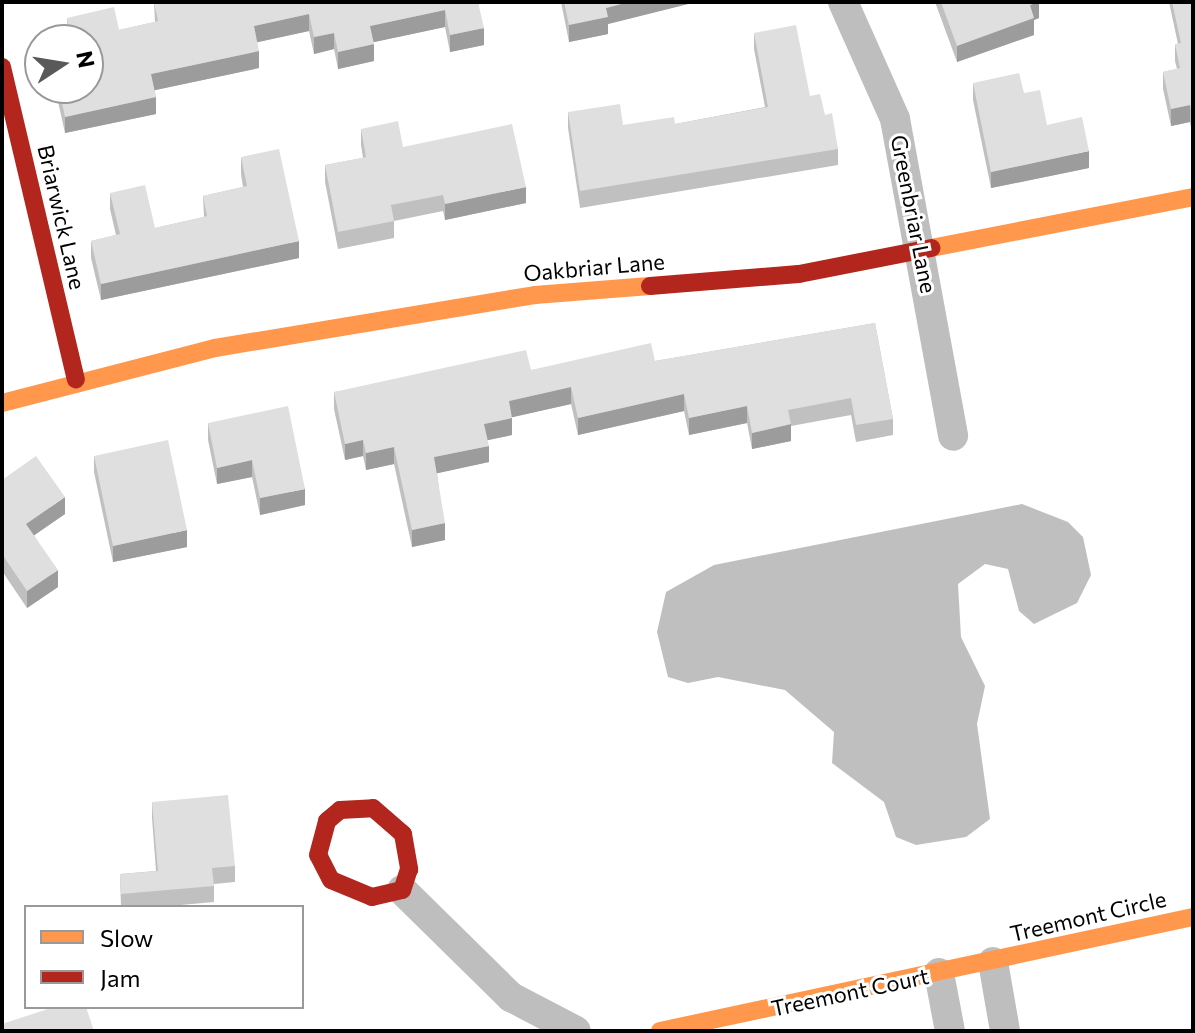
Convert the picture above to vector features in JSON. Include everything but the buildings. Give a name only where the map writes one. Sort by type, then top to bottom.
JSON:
[{"type":"street","name":"Greenbriar Lane","points":[[843,2],[895,119],[923,254],[953,436]]},
{"type":"street","name":"Briarwick Lane","points":[[2,67],[76,379]]},
{"type":"street","name":"Oakbriar Lane","points":[[2,403],[76,379],[535,295],[799,274],[923,254],[1193,197]]},
{"type":"street","points":[[354,807],[393,820],[407,851],[402,890],[356,895],[331,880],[318,855],[327,821],[354,807]]},
{"type":"street","points":[[402,890],[511,997],[576,1031]]},
{"type":"street","name":"Treemont Circle","points":[[993,962],[1193,917]]},
{"type":"street","points":[[993,962],[1005,1031]]},
{"type":"street","name":"Treemont Court","points":[[660,1031],[993,962]]},
{"type":"street","points":[[939,973],[950,1031]]},
{"type":"shaded area","points":[[1022,504],[1068,522],[1083,537],[1091,575],[1077,603],[1034,624],[1019,611],[1008,569],[985,564],[958,584],[961,637],[985,686],[977,724],[990,819],[966,837],[916,845],[896,837],[884,802],[832,763],[834,732],[785,690],[718,677],[688,683],[668,677],[657,632],[666,592],[714,565]]},
{"type":"traffic: slow","points":[[931,248],[1193,197]]},
{"type":"traffic: slow","points":[[2,403],[215,348],[535,295],[650,286]]},
{"type":"traffic: slow","points":[[660,1031],[1193,917]]},
{"type":"traffic: jam","points":[[2,67],[76,379]]},
{"type":"traffic: jam","points":[[650,286],[799,274],[931,248]]},
{"type":"traffic: jam","points":[[373,808],[403,834],[409,869],[402,890],[372,897],[331,880],[318,855],[327,821],[340,810],[373,808]]}]
